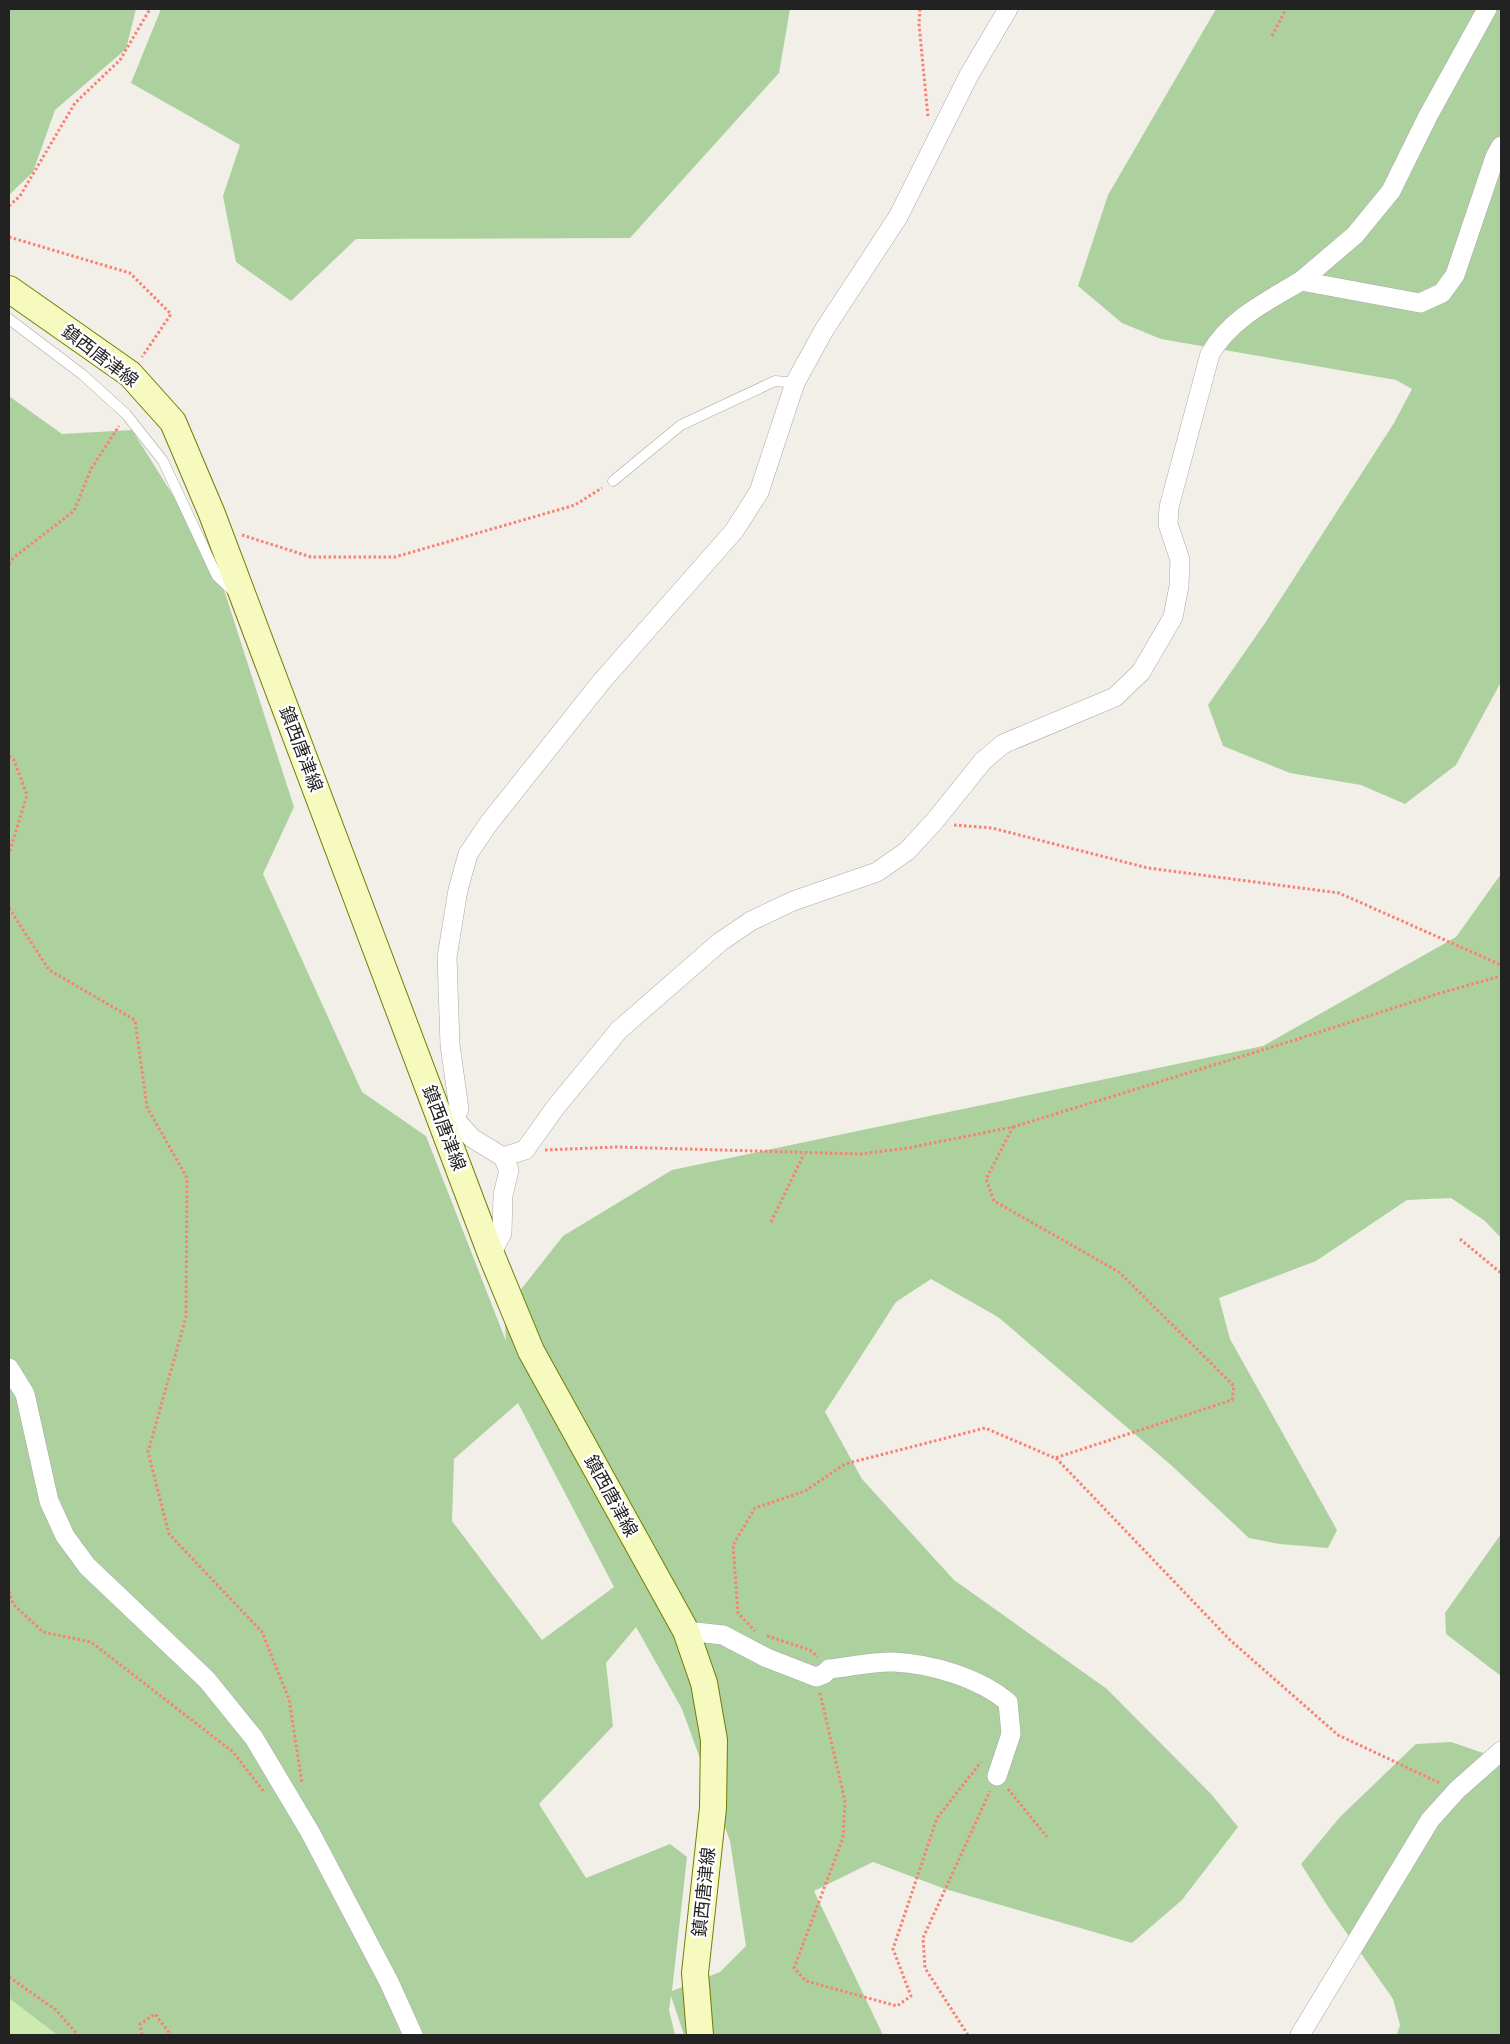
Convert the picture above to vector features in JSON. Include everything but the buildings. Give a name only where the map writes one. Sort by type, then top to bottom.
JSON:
[{"type":"main road","name":"鎮西唐津線","points":[[9,289],[130,374],[173,422],[448,1120],[491,1254],[531,1351],[686,1631],[704,1683],[714,1740],[713,1808],[695,1973],[700,2035]]},
{"type":"street","points":[[491,1254],[502,1233],[503,1196],[509,1170],[503,1157],[472,1138],[448,1120],[459,1109],[450,1045],[447,957],[458,890],[468,854],[489,823],[602,681],[734,531],[759,492],[794,382],[824,330],[898,217],[969,75],[1008,9]]},
{"type":"street","points":[[503,1157],[525,1150],[555,1108],[619,1030],[720,942],[751,922],[793,901],[877,872],[907,851],[933,823],[984,761],[1004,744],[1115,697],[1141,672],[1173,617],[1180,586],[1180,560],[1168,524],[1169,507],[1210,354],[1220,337],[1250,312],[1301,281],[1355,235],[1391,191],[1428,116],[1487,9]]},
{"type":"street","points":[[1301,281],[1420,303],[1442,293],[1455,275],[1501,146]]},
{"type":"street","points":[[9,1368],[25,1394],[49,1501],[65,1536],[87,1566],[207,1680],[254,1738],[310,1832],[389,1982],[413,2035]]},
{"type":"street","points":[[686,1631],[723,1636],[766,1658],[823,1673],[894,1662],[953,1673],[992,1689],[1008,1702],[1011,1734],[997,1776]]},
{"type":"street","points":[[1300,2035],[1430,1820],[1457,1790],[1501,1751]]},
{"type":"lane","points":[[9,319],[83,375],[126,414],[163,461],[217,576],[246,604]]},
{"type":"lane","points":[[613,481],[681,424],[775,381],[794,382]]},
{"type":"path","points":[[9,206],[20,196],[75,102],[120,60],[150,9]]},
{"type":"path","points":[[920,9],[919,24],[932,150]]},
{"type":"path","points":[[1272,36],[1286,9]]},
{"type":"path","points":[[9,237],[130,273],[171,314],[130,374]]},
{"type":"path","points":[[9,564],[13,558],[74,511],[91,469],[126,414]]},
{"type":"path","points":[[240,534],[311,557],[395,557],[575,504],[613,481]]},
{"type":"path","points":[[9,756],[14,760],[27,795],[9,854]]},
{"type":"path","points":[[933,823],[992,828],[1148,868],[1339,893],[1501,965]]},
{"type":"path","points":[[9,908],[49,970],[135,1020],[147,1107],[187,1178],[186,1317],[148,1452],[169,1534],[262,1632],[289,1699],[302,1784]]},
{"type":"path","points":[[525,1150],[617,1147],[804,1154],[860,1154],[898,1150],[1013,1127],[1289,1042],[1437,994],[1501,976]]},
{"type":"path","points":[[1013,1127],[986,1179],[994,1200],[1119,1272],[1234,1386],[1232,1400],[1055,1458]]},
{"type":"path","points":[[771,1222],[804,1154]]},
{"type":"path","points":[[1460,1239],[1501,1272]]},
{"type":"path","points":[[982,1760],[978,1768],[937,1818],[893,1949],[911,1996],[897,2006],[806,1981],[794,1968],[843,1838],[845,1802],[823,1673],[810,1650],[758,1633],[738,1613],[733,1545],[755,1508],[805,1491],[846,1464],[985,1428],[1055,1458],[1230,1640],[1338,1735],[1457,1790]]},
{"type":"path","points":[[9,1591],[13,1604],[43,1632],[91,1642],[233,1752],[268,1798]]},
{"type":"path","points":[[968,2035],[926,1968],[923,1938],[997,1776],[1047,1837]]},
{"type":"path","points":[[9,1977],[56,2010],[78,2035]]},
{"type":"path","points":[[142,2035],[140,2024],[155,2014],[172,2035]]},
{"type":"green space","points":[[9,9],[136,9],[126,49],[55,110],[33,172],[9,195]]},
{"type":"green space","points":[[161,9],[790,9],[779,73],[630,238],[356,239],[291,301],[236,262],[223,196],[240,145],[131,83]]},
{"type":"green space","points":[[1216,9],[1501,9],[1501,682],[1456,765],[1405,804],[1361,785],[1290,773],[1223,746],[1208,705],[1265,623],[1394,423],[1412,389],[1396,380],[1161,339],[1122,323],[1078,286],[1108,195]]},
{"type":"green space","points":[[9,396],[62,434],[132,430],[215,562],[294,807],[263,874],[362,1092],[426,1136],[506,1341],[504,1311],[563,1236],[672,1170],[1263,1046],[1456,937],[1501,874],[1501,1238],[1485,1221],[1451,1198],[1407,1200],[1316,1261],[1219,1298],[1230,1339],[1337,1530],[1328,1548],[1279,1544],[1249,1538],[1171,1465],[998,1317],[931,1279],[896,1302],[825,1412],[862,1479],[954,1580],[1107,1689],[1212,1795],[1238,1827],[1182,1900],[1132,1943],[945,1889],[873,1862],[814,1891],[883,2035],[684,2035],[671,1996],[669,2010],[675,2035],[57,2035],[9,1998]],"holes":[[[518,1403],[614,1587],[542,1640],[452,1521],[454,1459]],[[636,1627],[682,1709],[730,1841],[746,1946],[720,1972],[672,1991],[687,1857],[670,1844],[586,1878],[539,1804],[613,1726],[606,1663]]]},
{"type":"green space","points":[[1501,1534],[1501,1676],[1446,1634],[1445,1613]]},
{"type":"green space","points":[[1451,1742],[1501,1759],[1501,2035],[1397,2035],[1400,2025],[1393,1999],[1327,1905],[1301,1864],[1340,1817],[1416,1744]]},
{"type":"green space","points":[[9,1998],[57,2035],[9,2035]]}]
